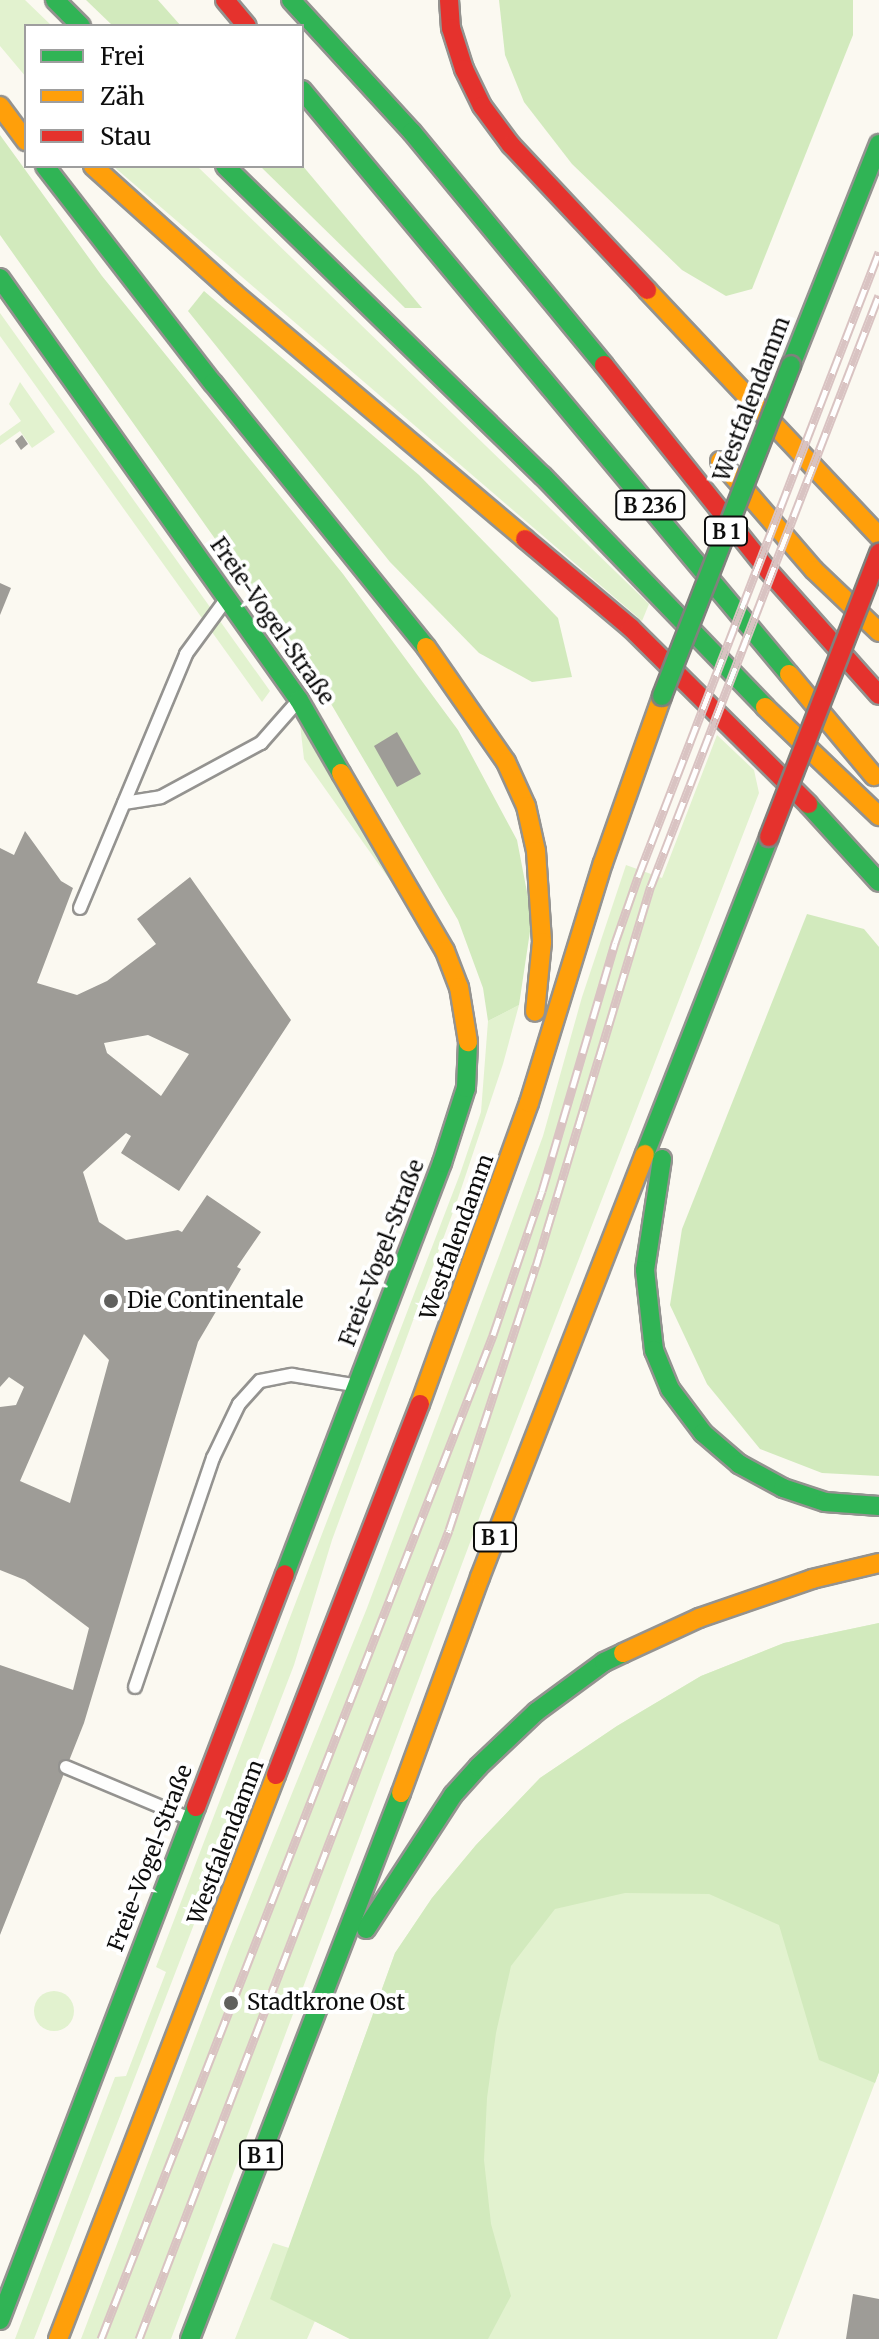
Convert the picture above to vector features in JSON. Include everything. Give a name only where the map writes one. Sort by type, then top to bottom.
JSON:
[{"type":"main road","points":[[55,0],[79,24]]},
{"type":"main road","points":[[225,0],[245,24]]},
{"type":"main road","name":"B 236","points":[[291,0],[412,132],[765,567],[879,695]]},
{"type":"main road","points":[[449,0],[451,28],[464,69],[482,106],[511,145],[879,536]]},
{"type":"main road","name":"B 236","points":[[304,92],[879,781]]},
{"type":"main road","points":[[0,106],[24,138]]},
{"type":"main road","name":"Westfalendamm","points":[[58,2339],[452,1322],[529,1103],[603,863],[652,722],[879,144]]},
{"type":"main road","points":[[47,168],[213,383],[419,638],[506,762],[526,806],[536,851],[541,914],[540,972],[529,1049],[529,1103]]},
{"type":"main road","points":[[95,168],[245,303],[631,628],[848,844],[879,882]]},
{"type":"main road","points":[[227,168],[543,476],[776,718],[879,816]]},
{"type":"main road","name":"Freie-Vogel-Straße","points":[[0,278],[299,700],[445,951],[459,987],[467,1023],[468,1071],[463,1102],[357,1385],[0,2320]]},
{"type":"main road","points":[[582,338],[644,382]]},
{"type":"main road","points":[[702,441],[814,570],[879,632]]},
{"type":"main road","name":"B 1","points":[[190,2339],[480,1577],[879,553]]},
{"type":"main road","points":[[665,1105],[662,1167],[645,1270],[654,1350],[670,1389],[703,1433],[739,1464],[783,1488],[825,1502],[879,1506]]},
{"type":"main road","points":[[331,1971],[376,1915],[453,1795],[536,1712],[604,1662],[699,1618],[812,1579],[879,1563]]},
{"type":"lane","points":[[80,908],[186,654],[227,598]]},
{"type":"lane","points":[[124,803],[161,797],[261,743],[299,700]]},
{"type":"lane","points":[[135,1687],[213,1458],[239,1404],[260,1381],[292,1375],[357,1385]]},
{"type":"lane","points":[[66,1767],[191,1819]]},
{"type":"green space","points":[[0,0],[25,0],[50,24],[24,24],[24,75],[0,46]]},
{"type":"green space","points":[[86,0],[158,0],[179,24],[111,24]]},
{"type":"green space","points":[[499,0],[853,0],[853,35],[752,289],[726,296],[682,270],[572,164],[524,102],[505,55]]},
{"type":"green space","points":[[0,135],[102,276],[343,574],[458,730],[517,840],[532,918],[519,1005],[488,1021],[483,988],[458,920],[327,697],[0,235]]},
{"type":"green space","points":[[304,167],[422,308],[405,308],[262,168]]},
{"type":"green space","points":[[115,168],[199,168],[649,604],[642,621]]},
{"type":"green space","points":[[204,291],[419,475],[558,618],[572,677],[532,682],[479,653],[390,562],[188,311]]},
{"type":"green space","points":[[0,313],[270,691],[262,702],[0,336]]},
{"type":"green space","points":[[20,382],[55,432],[32,448],[20,431],[0,445],[0,436],[21,421],[9,404]]},
{"type":"green space","points":[[300,724],[399,893],[304,759]]},
{"type":"green space","points":[[717,735],[754,770],[759,793],[495,1476],[171,2339],[81,2339],[229,1949],[367,1608],[499,1256],[543,1136],[582,997],[626,865],[662,878]]},
{"type":"green space","points":[[807,914],[864,929],[879,947],[879,1476],[822,1473],[760,1449],[707,1384],[670,1305],[682,1229]]},
{"type":"green space","points":[[519,1005],[503,1064],[456,1204],[332,1540],[294,1665],[34,2339],[15,2339],[115,2077],[126,2076],[166,1972],[156,1967],[460,1174],[481,1112],[488,1021]]},
{"type":"green space","points":[[879,1623],[879,2072],[777,2339],[350,2339],[315,2321],[307,2339],[235,2339],[273,2243],[289,2248],[395,1953],[432,1898],[476,1845],[540,1778],[617,1726],[701,1676],[784,1643]]},
{"type":"green space","points":[[879,1623],[879,2072],[875,2083],[819,2060],[779,1925],[709,1894],[625,1893],[555,1909],[511,1966],[496,2033],[487,2098],[484,2160],[491,2224],[511,2296],[488,2339],[350,2339],[270,2299],[395,1953],[432,1898],[476,1845],[540,1778],[617,1726],[701,1676],[784,1643]]},
{"type":"green space","points":[[54,1991],[68,1997],[74,2011],[68,2025],[54,2031],[40,2025],[34,2011],[40,1997]]},
{"type":"building","points":[[22,435],[28,444],[21,450],[15,441]]},
{"type":"building","points":[[0,583],[11,588],[0,615]]},
{"type":"building","points":[[397,732],[421,774],[397,787],[374,746]]},
{"type":"building","name":"Die Continentale","points":[[25,831],[61,881],[73,888],[37,983],[77,995],[107,981],[156,944],[137,919],[190,877],[291,1020],[179,1191],[121,1153],[131,1136],[126,1133],[83,1172],[99,1222],[126,1240],[178,1230],[182,1232],[207,1195],[261,1232],[237,1267],[241,1269],[198,1342],[84,1723],[0,1935],[0,1665],[73,1690],[89,1628],[25,1580],[0,1570],[0,1407],[16,1405],[24,1387],[9,1377],[0,1387],[0,848],[14,855]],"holes":[[[148,1035],[189,1054],[161,1096],[107,1053],[104,1043]],[[84,1334],[109,1360],[70,1503],[20,1481]]]},
{"type":"building","points":[[853,2294],[879,2299],[879,2339],[846,2339]]},
{"type":"railway","points":[[101,2339],[493,1335],[542,1191],[615,943],[638,877],[879,252]]},
{"type":"railway","points":[[139,2339],[449,1530],[536,1266],[651,886],[879,295]]},
{"type":"traffic: fast","points":[[55,0],[79,24]]},
{"type":"traffic: fast","points":[[291,0],[412,132],[604,365]]},
{"type":"traffic: fast","points":[[304,92],[789,674]]},
{"type":"traffic: fast","points":[[791,365],[879,144]]},
{"type":"traffic: fast","points":[[47,168],[213,383],[426,647]]},
{"type":"traffic: fast","points":[[227,168],[543,476],[765,707]]},
{"type":"traffic: fast","points":[[0,278],[299,700],[341,773]]},
{"type":"traffic: fast","points":[[662,696],[791,365]]},
{"type":"traffic: fast","points":[[808,804],[879,882]]},
{"type":"traffic: fast","points":[[645,1154],[769,837]]},
{"type":"traffic: fast","points":[[285,1574],[442,1163],[466,1088],[468,1042]]},
{"type":"traffic: fast","points":[[662,1159],[645,1270],[654,1350],[670,1389],[703,1433],[739,1464],[783,1488],[825,1502],[879,1506]]},
{"type":"traffic: fast","points":[[366,1929],[453,1795],[478,1767],[536,1712],[604,1662],[623,1653]]},
{"type":"traffic: fast","points":[[190,2339],[401,1793]]},
{"type":"traffic: fast","points":[[0,2320],[196,1807]]},
{"type":"traffic: slow","points":[[0,106],[24,138]]},
{"type":"traffic: slow","points":[[95,168],[234,293],[525,539]]},
{"type":"traffic: slow","points":[[647,290],[879,536]]},
{"type":"traffic: slow","points":[[720,461],[814,570],[879,632]]},
{"type":"traffic: slow","points":[[426,647],[506,762],[526,806],[536,851],[542,942],[535,1012]]},
{"type":"traffic: slow","points":[[789,674],[874,776]]},
{"type":"traffic: slow","points":[[420,1404],[529,1103],[603,863],[662,696]]},
{"type":"traffic: slow","points":[[765,707],[879,816]]},
{"type":"traffic: slow","points":[[341,773],[445,951],[459,987],[468,1042]]},
{"type":"traffic: slow","points":[[401,1793],[480,1577],[645,1154]]},
{"type":"traffic: slow","points":[[623,1653],[699,1618],[812,1579],[879,1563]]},
{"type":"traffic: slow","points":[[58,2339],[276,1775]]},
{"type":"traffic: jam","points":[[225,0],[245,24]]},
{"type":"traffic: jam","points":[[449,0],[451,28],[464,69],[482,106],[511,145],[647,290]]},
{"type":"traffic: jam","points":[[604,365],[765,567],[879,695]]},
{"type":"traffic: jam","points":[[525,539],[631,628],[808,804]]},
{"type":"traffic: jam","points":[[769,837],[879,553]]},
{"type":"traffic: jam","points":[[276,1775],[420,1404]]},
{"type":"traffic: jam","points":[[196,1807],[285,1574]]},
{"type":"place","name":"Die Continentale","points":[[111,1301]]},
{"type":"place","name":"Stadtkrone Ost","points":[[231,2003]]}]
